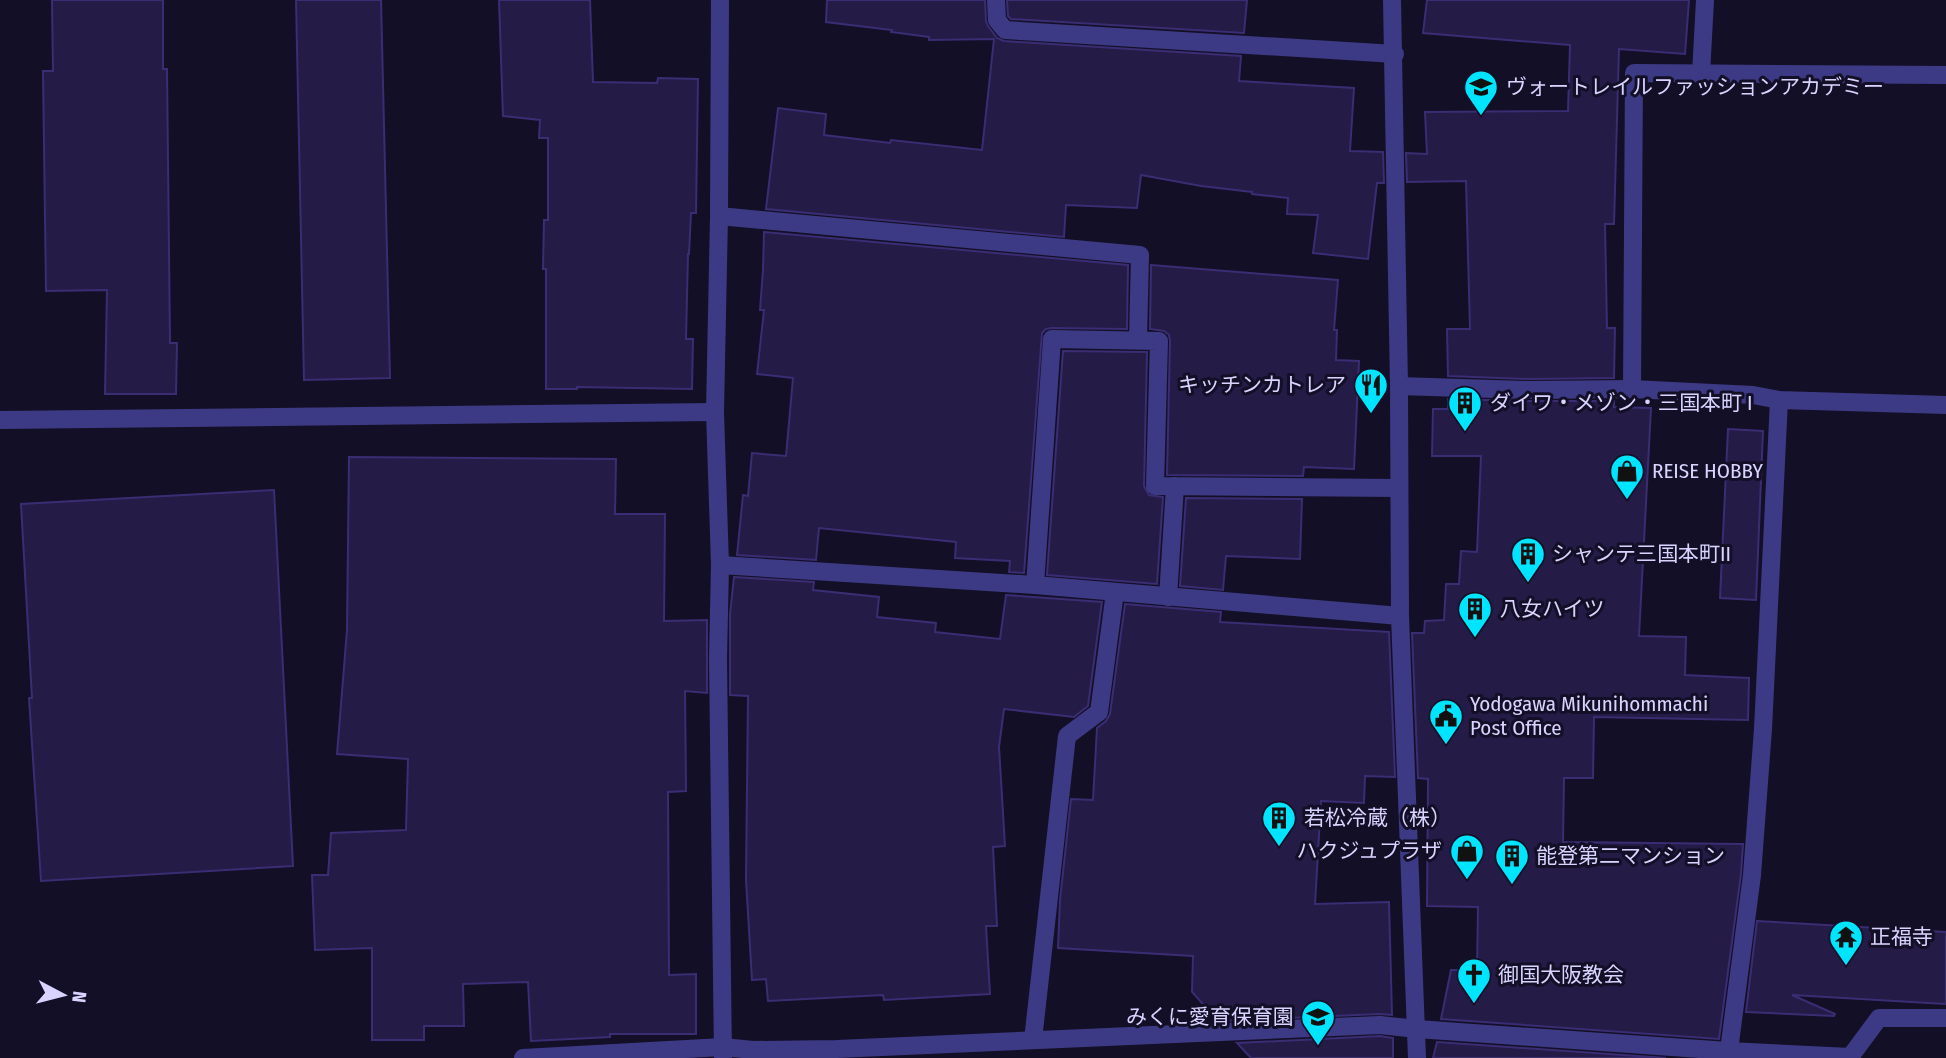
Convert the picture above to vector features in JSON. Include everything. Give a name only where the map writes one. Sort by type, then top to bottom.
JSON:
[{"type":"street","points":[[720,0],[715,412],[720,565],[718,659],[723,1053]]},
{"type":"street","points":[[996,0],[998,20],[1004,30],[1395,54]]},
{"type":"street","points":[[1392,0],[1399,386],[1399,616],[1417,1058]]},
{"type":"street","points":[[1701,74],[1705,0]]},
{"type":"street","points":[[1632,389],[1634,73],[1946,75]]},
{"type":"street","points":[[719,216],[1140,255],[1138,340]]},
{"type":"street","points":[[1035,585],[1052,339],[1159,341],[1155,486],[1399,488]]},
{"type":"street","points":[[1399,386],[1528,390],[1632,389],[1753,395],[1779,400],[1946,405]]},
{"type":"street","points":[[1728,1055],[1753,862],[1763,729],[1779,400]]},
{"type":"street","points":[[0,420],[715,412]]},
{"type":"street","points":[[1168,597],[1175,486]]},
{"type":"street","points":[[720,565],[1035,585],[1399,616]]},
{"type":"street","points":[[1033,1040],[1067,736],[1099,712],[1115,592]]},
{"type":"street","points":[[523,1058],[723,1053],[1380,1024],[1728,1055],[1850,1056],[1879,1018],[1946,1018]]},
{"type":"building","points":[[52,0],[163,0],[163,69],[167,69],[170,343],[177,343],[176,394],[105,394],[107,290],[46,291],[43,71],[53,71]]},
{"type":"building","points":[[296,0],[381,0],[390,378],[304,380]]},
{"type":"building","points":[[499,0],[590,0],[593,82],[657,83],[658,78],[698,79],[696,213],[691,213],[686,339],[693,339],[692,389],[546,389],[546,269],[543,269],[544,220],[548,220],[548,138],[539,138],[540,120],[503,116]]},
{"type":"building","points":[[827,0],[985,0],[988,26],[997,38],[1004,41],[1241,56],[1239,81],[1354,88],[1350,151],[1383,152],[1384,183],[1377,183],[1368,259],[1313,253],[1318,215],[1287,214],[1288,198],[1141,175],[1137,208],[1066,205],[1064,237],[766,209],[778,108],[826,114],[824,135],[982,150],[994,39],[929,40],[929,37],[891,32],[892,30],[826,22]]},
{"type":"building","points":[[1007,0],[1247,0],[1244,33],[1011,19],[1008,16]]},
{"type":"building","points":[[1427,0],[1689,0],[1685,54],[1619,49],[1614,224],[1605,224],[1607,328],[1615,328],[1614,378],[1448,376],[1447,329],[1470,329],[1466,181],[1407,182],[1406,153],[1427,154],[1425,112],[1568,111],[1570,45],[1423,33]]},
{"type":"building","points":[[764,232],[1128,265],[1127,329],[1052,328],[1042,333],[1024,573],[1009,572],[1010,561],[955,558],[956,542],[819,528],[816,560],[737,555],[743,495],[748,496],[752,453],[786,456],[793,378],[757,374],[764,310],[760,310]]},
{"type":"building","points":[[1151,265],[1338,280],[1334,330],[1337,330],[1336,360],[1359,361],[1354,469],[1304,467],[1303,476],[1167,475],[1170,341],[1169,335],[1164,331],[1150,329]]},
{"type":"building","points":[[1063,351],[1147,352],[1144,486],[1149,495],[1163,497],[1157,584],[1047,575]]},
{"type":"building","points":[[1448,399],[1614,401],[1614,407],[1651,408],[1639,636],[1686,637],[1685,675],[1749,678],[1748,720],[1594,717],[1593,778],[1564,778],[1563,842],[1743,844],[1719,1039],[1441,1019],[1451,970],[1477,970],[1478,907],[1427,906],[1428,779],[1418,778],[1412,633],[1424,633],[1425,621],[1444,620],[1446,584],[1459,584],[1461,551],[1477,552],[1481,456],[1432,456],[1433,409],[1448,409]]},
{"type":"building","points":[[1728,429],[1763,431],[1756,600],[1720,598]]},
{"type":"building","points":[[349,457],[616,459],[615,514],[665,514],[664,621],[707,620],[707,693],[685,691],[686,791],[668,792],[669,975],[696,974],[696,1034],[610,1034],[610,1037],[531,1041],[528,982],[463,984],[464,1026],[424,1026],[424,1040],[372,1040],[372,948],[315,950],[312,875],[328,875],[331,833],[406,830],[408,759],[337,754],[347,630]]},
{"type":"building","points":[[274,490],[293,866],[41,881],[29,698],[32,698],[21,504]]},
{"type":"building","points":[[1186,498],[1302,499],[1300,559],[1226,556],[1223,590],[1180,586]]},
{"type":"building","points":[[734,577],[814,582],[813,590],[879,597],[877,617],[936,623],[935,632],[1000,639],[1006,595],[1102,602],[1088,706],[1074,717],[1004,709],[999,747],[1005,846],[993,847],[997,926],[986,926],[990,994],[884,1000],[883,995],[768,1001],[766,979],[752,980],[746,880],[748,696],[730,695],[730,614]]},
{"type":"building","points":[[1125,604],[1221,612],[1220,622],[1389,632],[1395,777],[1365,776],[1364,803],[1321,801],[1315,904],[1389,902],[1392,1015],[1218,1021],[1192,992],[1193,956],[1058,948],[1060,900],[1071,799],[1093,800],[1097,728],[1110,714]]},
{"type":"building","name":"正福寺","points":[[1757,921],[1946,932],[1946,1004],[1792,995],[1835,1014],[1746,1012]]},
{"type":"building","name":"みくに愛育保育園","points":[[1380,1036],[1393,1038],[1393,1058],[1251,1058],[1237,1043]]},
{"type":"building","points":[[1437,1042],[1666,1058],[1433,1058]]},
{"type":"place","name":"ヴォートレイルファッションアカデミー","points":[[1481,117]]},
{"type":"place","name":"キッチンカトレア","points":[[1371,415]]},
{"type":"place","name":"ダイワ・メゾン・三国本町 I","points":[[1465,433]]},
{"type":"place","name":"REISE HOBBY","points":[[1627,501]]},
{"type":"place","name":"シャンテ三国本町II","points":[[1528,584]]},
{"type":"place","name":"八女ハイツ","points":[[1475,639]]},
{"type":"place","name":"Yodogawa Mikunihommachi Post Office","points":[[1446,746]]},
{"type":"place","name":"若松冷蔵（株）","points":[[1279,848]]},
{"type":"place","name":"ハクジュプラザ","points":[[1467,881]]},
{"type":"place","name":"能登第二マンション","points":[[1512,886]]},
{"type":"place","name":"正福寺","points":[[1846,967]]},
{"type":"place","name":"御国大阪教会","points":[[1474,1005]]},
{"type":"place","name":"みくに愛育保育園","points":[[1318,1047]]}]
